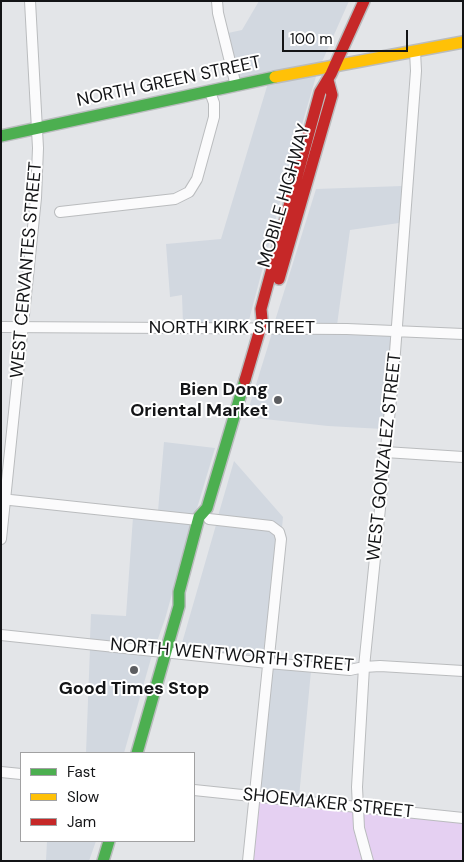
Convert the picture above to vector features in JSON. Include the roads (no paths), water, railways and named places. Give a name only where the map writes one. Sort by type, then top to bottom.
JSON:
[{"type":"main road","name":"MOBILE HIGHWAY","points":[[137,752],[179,606],[187,594],[205,516],[261,324],[268,311],[293,234],[332,95],[328,80],[364,1]]},
{"type":"main road","name":"NORTH GREEN STREET","points":[[1,136],[236,86],[463,42]]},
{"type":"main road","points":[[103,861],[109,842]]},
{"type":"street","name":"WEST CERVANTES STREET","points":[[1,539],[3,499],[35,213],[38,148],[30,1]]},
{"type":"street","points":[[217,1],[218,13],[236,86]]},
{"type":"street","name":"WEST GONZALEZ STREET","points":[[368,861],[360,835],[357,788],[364,667],[393,379],[416,71],[415,51]]},
{"type":"street","points":[[60,212],[175,199],[189,192],[196,179],[214,117],[214,103],[210,92]]},
{"type":"street","name":"NORTH KIRK STREET","points":[[1,328],[261,324],[463,334]]},
{"type":"street","points":[[385,452],[463,457]]},
{"type":"street","points":[[3,499],[205,516],[270,526],[279,532],[281,539],[248,861]]},
{"type":"street","name":"NORTH WENTWORTH STREET","points":[[1,634],[166,653],[350,670],[364,667],[463,671]]},
{"type":"street","points":[[1,772],[20,774]]},
{"type":"street","name":"SHOEMAKER STREET","points":[[195,790],[463,818]]},
{"type":"place","name":"Bien Dong Oriental Market","points":[[278,400]]},
{"type":"place","name":"Good Times Stop","points":[[134,670]]}]
